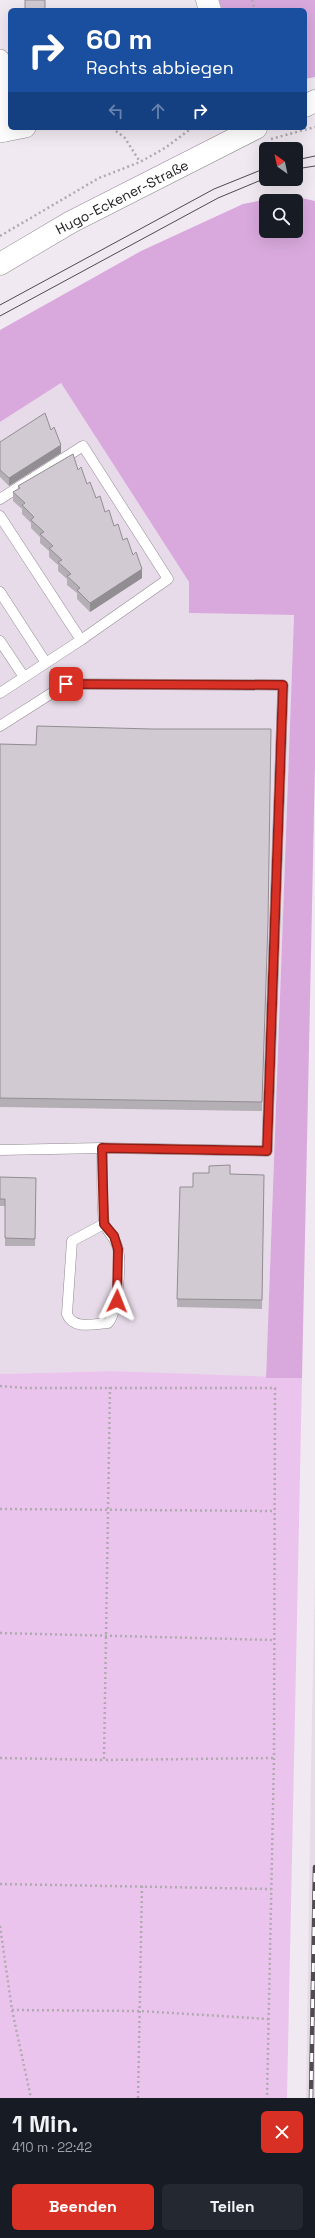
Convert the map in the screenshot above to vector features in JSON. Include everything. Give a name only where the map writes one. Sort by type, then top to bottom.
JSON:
[{"type":"main road","name":"Hugo-Eckener-Straße","points":[[0,264],[71,222],[256,130]]},
{"type":"street","points":[[0,59],[8,95]]},
{"type":"street","points":[[2,133],[8,120]]},
{"type":"street","points":[[2,133],[16,130]]},
{"type":"lane","points":[[0,499],[83,446],[168,579],[81,640],[0,693]]},
{"type":"lane","points":[[0,516],[81,640]]},
{"type":"lane","points":[[0,592],[46,663]]},
{"type":"lane","points":[[0,641],[24,678]]},
{"type":"lane","points":[[0,726],[66,684],[283,685],[267,1151],[102,1148],[0,1150]]},
{"type":"lane","points":[[102,1148],[104,1224],[114,1236],[118,1249],[115,1312],[108,1323],[75,1324],[69,1320],[67,1314],[72,1241],[104,1224]]},
{"type":"path","points":[[115,130],[125,138],[151,182]]},
{"type":"path","points":[[0,236],[99,178],[140,162],[165,148],[189,130]]},
{"type":"path","points":[[256,130],[278,136]]},
{"type":"path","points":[[0,1386],[26,1388],[275,1388],[274,1758],[267,2098]]},
{"type":"path","points":[[104,1760],[110,1387]]},
{"type":"path","points":[[0,1509],[109,1511],[275,1511]]},
{"type":"path","points":[[0,1633],[274,1640]]},
{"type":"path","points":[[0,1758],[104,1760],[274,1758]]},
{"type":"path","points":[[0,1884],[271,1888]]},
{"type":"path","points":[[138,2098],[142,1886]]},
{"type":"path","points":[[0,1926],[12,2010],[31,2098]]},
{"type":"path","points":[[12,2010],[140,2011],[268,2019]]},
{"type":"shaded area","points":[[219,0],[315,0],[315,77],[307,79],[307,8],[221,8]]},
{"type":"shaded area","points":[[303,198],[315,201],[315,766],[302,1378],[266,1378],[294,615],[189,613],[189,582],[61,383],[0,422],[0,330],[141,251],[243,204],[259,201],[259,238],[303,238]]},
{"type":"shaded area","points":[[61,383],[189,582],[189,613],[294,615],[266,1378],[112,1371],[0,1374],[0,422]]},
{"type":"shaded area","points":[[112,1371],[302,1378],[287,2098],[0,2098],[0,1374]]},
{"type":"shaded area","points":[[315,1571],[315,2098],[306,2098],[311,1766]]},
{"type":"building","points":[[25,0],[45,0],[45,8],[25,8]]},
{"type":"building","points":[[45,413],[51,430],[54,427],[61,445],[9,478],[0,470],[0,442]]},
{"type":"building","points":[[73,454],[78,470],[81,467],[87,484],[90,482],[96,498],[100,496],[105,512],[109,510],[114,526],[118,524],[123,540],[127,538],[133,555],[136,552],[142,569],[90,603],[77,590],[80,588],[67,576],[71,574],[58,562],[62,560],[49,548],[53,546],[40,534],[44,532],[31,520],[34,517],[22,505],[25,503],[13,492],[20,488],[18,486]]},
{"type":"building","points":[[37,726],[152,729],[271,729],[268,922],[262,1102],[0,1098],[0,744],[36,745]]},
{"type":"building","points":[[230,1165],[230,1174],[264,1175],[262,1300],[177,1299],[180,1187],[193,1187],[193,1173],[209,1173],[209,1166]]},
{"type":"building","points":[[0,1177],[36,1178],[35,1239],[5,1238],[5,1199],[0,1199]]},
{"type":"tram line","points":[[303,159],[315,156]]},
{"type":"tram line","points":[[303,168],[315,166]]},
{"type":"tram line","points":[[0,305],[214,189],[259,171]]},
{"type":"tram line","points":[[0,316],[218,198],[259,181]]},
{"type":"railway","points":[[311,2098],[315,1867]]},
{"type":"route","points":[[66,684],[283,685],[267,1151],[102,1148],[104,1224],[114,1236],[118,1249],[117,1301]]}]
